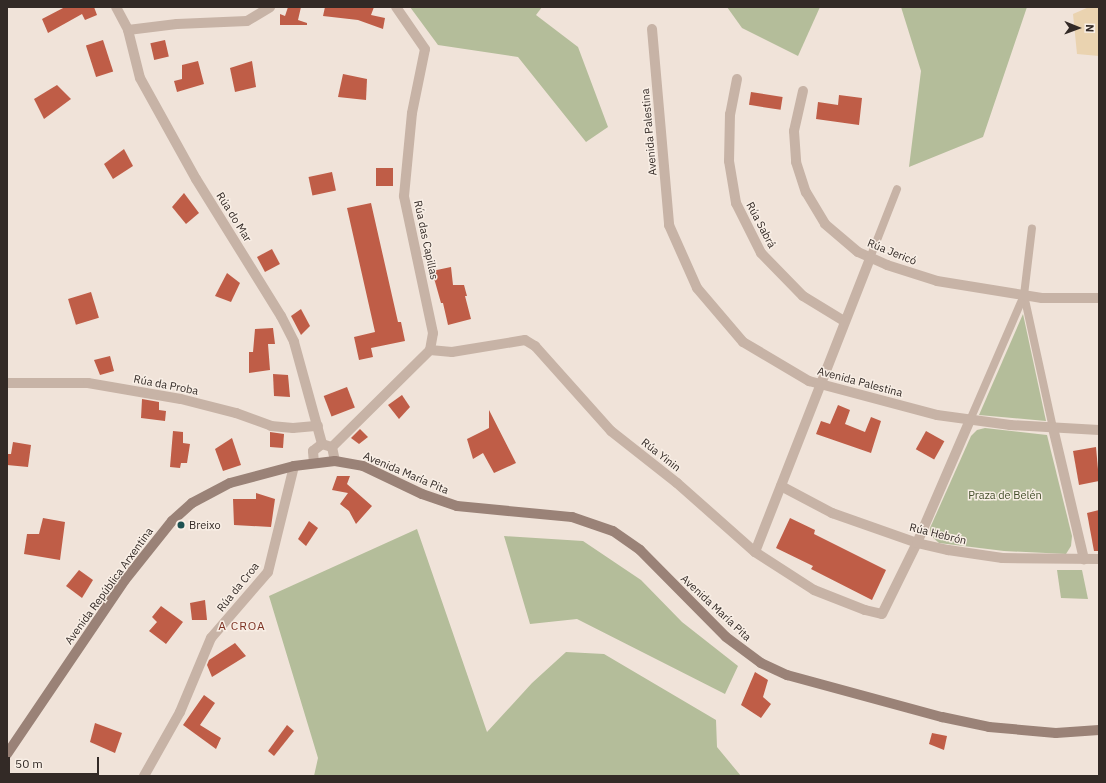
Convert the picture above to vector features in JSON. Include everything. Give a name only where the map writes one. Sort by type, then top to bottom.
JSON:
[{"type":"main road","name":"Avenida República Arxentina","points":[[7,754],[11,742],[125,580],[172,521],[192,503],[230,483],[294,466],[335,461]]},
{"type":"main road","name":"Avenida María Pita","points":[[335,461],[363,466],[422,494],[457,506],[572,517],[613,531],[640,550],[726,637],[761,663],[787,675],[935,716],[989,727],[1056,733],[1099,730]]},
{"type":"street","name":"Rúa do Mar","points":[[116,7],[128,30],[140,78],[196,179],[282,316],[294,342],[322,444]]},
{"type":"street","points":[[128,30],[177,24],[247,21],[270,7]]},
{"type":"street","name":"Rúa das Capillas","points":[[396,7],[425,49],[412,113],[404,196],[433,333],[430,350]]},
{"type":"street","name":"Avenida Palestina","points":[[652,30],[669,225],[697,288],[743,342],[810,381],[937,415],[970,420],[1053,428],[1099,430]]},
{"type":"street","name":"Rúa Sabrá","points":[[737,79],[730,114],[729,161],[736,204],[761,253],[803,296],[844,321]]},
{"type":"street","name":"Rúa Jericó","points":[[803,91],[794,131],[796,162],[806,192],[825,224],[870,258],[937,281],[1024,295],[1099,298]]},
{"type":"street","points":[[756,552],[844,321],[897,188]]},
{"type":"street","points":[[917,543],[1024,295],[1032,228]]},
{"type":"street","points":[[1024,295],[1084,559]]},
{"type":"street","name":"Rúa Yinin","points":[[430,350],[452,352],[525,340],[535,346],[611,431],[677,484],[756,552],[814,590],[865,610],[882,614],[917,543]]},
{"type":"street","points":[[332,447],[430,350]]},
{"type":"street","name":"Rúa da Proba","points":[[7,383],[88,383],[181,399],[236,413],[271,426],[293,428],[318,426]]},
{"type":"street","points":[[314,463],[313,450],[322,444],[332,447]]},
{"type":"street","points":[[332,447],[335,461]]},
{"type":"street","name":"Rúa da Croa","points":[[144,776],[180,712],[211,638],[268,572],[294,466]]},
{"type":"street","name":"Rúa Hebrón","points":[[781,486],[832,513],[917,543],[948,550],[1002,558],[1099,559]]},
{"type":"green space","points":[[410,7],[542,7],[536,15],[578,47],[608,127],[586,142],[518,57],[438,45]]},
{"type":"green space","points":[[727,7],[820,7],[798,56],[742,28]]},
{"type":"green space","points":[[901,7],[1027,7],[983,137],[909,167],[921,71]]},
{"type":"green space","points":[[1023,314],[1046,421],[979,415]]},
{"type":"green space","name":"Praza de Belén","points":[[985,428],[1047,435],[1072,536],[1071,546],[1066,554],[1004,551],[939,543],[930,535],[930,528],[971,436],[977,430]]},
{"type":"green space","points":[[417,529],[487,732],[532,683],[566,652],[604,654],[716,720],[717,747],[741,776],[314,776],[318,758],[269,596]]},
{"type":"green space","points":[[504,536],[583,541],[641,580],[682,622],[738,666],[725,694],[577,619],[530,624]]},
{"type":"green space","points":[[1057,570],[1082,570],[1088,599],[1061,598]]},
{"type":"sand","points":[[1089,7],[1099,7],[1099,56],[1077,54],[1073,14]]},
{"type":"building","points":[[65,7],[94,7],[97,15],[85,20],[82,14],[48,33],[42,19]]},
{"type":"building","points":[[288,7],[301,7],[298,20],[307,23],[307,25],[280,25],[280,14],[285,16]]},
{"type":"building","points":[[325,7],[374,7],[371,15],[385,18],[383,29],[358,20],[323,16]]},
{"type":"building","points":[[103,40],[113,71],[96,77],[86,46]]},
{"type":"building","points":[[165,40],[169,57],[154,60],[150,43]]},
{"type":"building","points":[[198,61],[204,84],[177,92],[174,81],[182,79],[182,65]]},
{"type":"building","points":[[252,61],[256,87],[235,92],[230,68]]},
{"type":"building","points":[[343,74],[367,79],[366,100],[338,97]]},
{"type":"building","points":[[57,85],[71,99],[44,119],[34,99]]},
{"type":"building","points":[[751,92],[783,97],[781,110],[749,105]]},
{"type":"building","points":[[839,95],[862,98],[859,125],[816,119],[818,102],[838,105]]},
{"type":"building","points":[[124,149],[133,166],[113,179],[104,164]]},
{"type":"building","points":[[376,168],[393,168],[393,186],[376,186]]},
{"type":"building","points":[[332,172],[336,191],[312,196],[309,177]]},
{"type":"building","points":[[184,193],[199,213],[186,224],[172,207]]},
{"type":"building","points":[[371,203],[398,322],[401,322],[405,341],[371,348],[373,357],[359,360],[354,337],[375,332],[347,208]]},
{"type":"building","points":[[272,249],[280,264],[265,272],[257,257]]},
{"type":"building","points":[[451,267],[453,285],[464,285],[467,296],[465,296],[471,319],[448,325],[443,303],[441,303],[432,271]]},
{"type":"building","points":[[227,273],[240,283],[231,302],[215,296]]},
{"type":"building","points":[[91,292],[99,318],[76,325],[68,299]]},
{"type":"building","points":[[301,309],[310,326],[301,335],[291,316]]},
{"type":"building","points":[[273,328],[275,344],[268,344],[270,370],[249,373],[249,352],[253,352],[255,329]]},
{"type":"building","points":[[110,356],[114,371],[100,375],[94,360]]},
{"type":"building","points":[[273,374],[288,375],[290,397],[274,396]]},
{"type":"building","points":[[347,387],[355,408],[332,416],[324,396]]},
{"type":"building","points":[[402,395],[410,407],[399,419],[388,405]]},
{"type":"building","points":[[142,399],[159,402],[159,410],[166,411],[165,421],[141,418]]},
{"type":"building","points":[[838,405],[850,410],[845,424],[865,432],[871,417],[881,421],[871,453],[816,434],[821,421],[830,424]]},
{"type":"building","points":[[489,410],[516,463],[494,473],[483,453],[473,459],[467,439],[489,428]]},
{"type":"building","points":[[360,429],[368,437],[359,444],[351,438]]},
{"type":"building","points":[[173,431],[183,432],[183,443],[190,444],[187,463],[181,463],[180,468],[170,467]]},
{"type":"building","points":[[926,431],[944,441],[934,460],[916,449]]},
{"type":"building","points":[[270,432],[284,434],[283,448],[270,447]]},
{"type":"building","points":[[232,438],[241,465],[223,471],[215,449]]},
{"type":"building","points":[[13,442],[31,445],[28,467],[7,465],[7,454],[11,454]]},
{"type":"building","points":[[1096,447],[1099,481],[1079,485],[1073,451]]},
{"type":"building","points":[[337,476],[350,476],[347,484],[372,506],[356,524],[349,511],[340,504],[348,493],[332,490]]},
{"type":"building","points":[[256,493],[275,499],[271,527],[234,525],[233,499],[256,499]]},
{"type":"building","points":[[1099,510],[1099,551],[1094,551],[1087,513]]},
{"type":"building","points":[[43,518],[65,522],[60,560],[24,554],[27,534],[39,534]]},
{"type":"building","points":[[790,518],[815,530],[814,534],[886,570],[872,600],[811,569],[813,566],[776,548]]},
{"type":"building","points":[[309,521],[318,528],[306,546],[298,539]]},
{"type":"building","points":[[79,570],[93,580],[82,598],[66,586]]},
{"type":"building","points":[[205,600],[207,620],[192,620],[190,603]]},
{"type":"building","points":[[161,606],[183,622],[166,644],[149,631],[157,622],[152,617]]},
{"type":"building","points":[[235,643],[246,656],[212,677],[207,665],[209,660]]},
{"type":"building","points":[[755,672],[768,680],[763,697],[771,704],[761,718],[741,705]]},
{"type":"building","points":[[204,695],[215,703],[200,725],[221,738],[216,749],[183,725]]},
{"type":"building","points":[[95,723],[122,733],[115,753],[90,742]]},
{"type":"building","points":[[287,725],[294,731],[274,756],[268,751]]},
{"type":"building","points":[[932,733],[947,736],[944,750],[929,744]]},
{"type":"place","name":"Breixo","points":[[181,525]]},
{"type":"district","name":"A CROA","points":[[242,626]]}]
